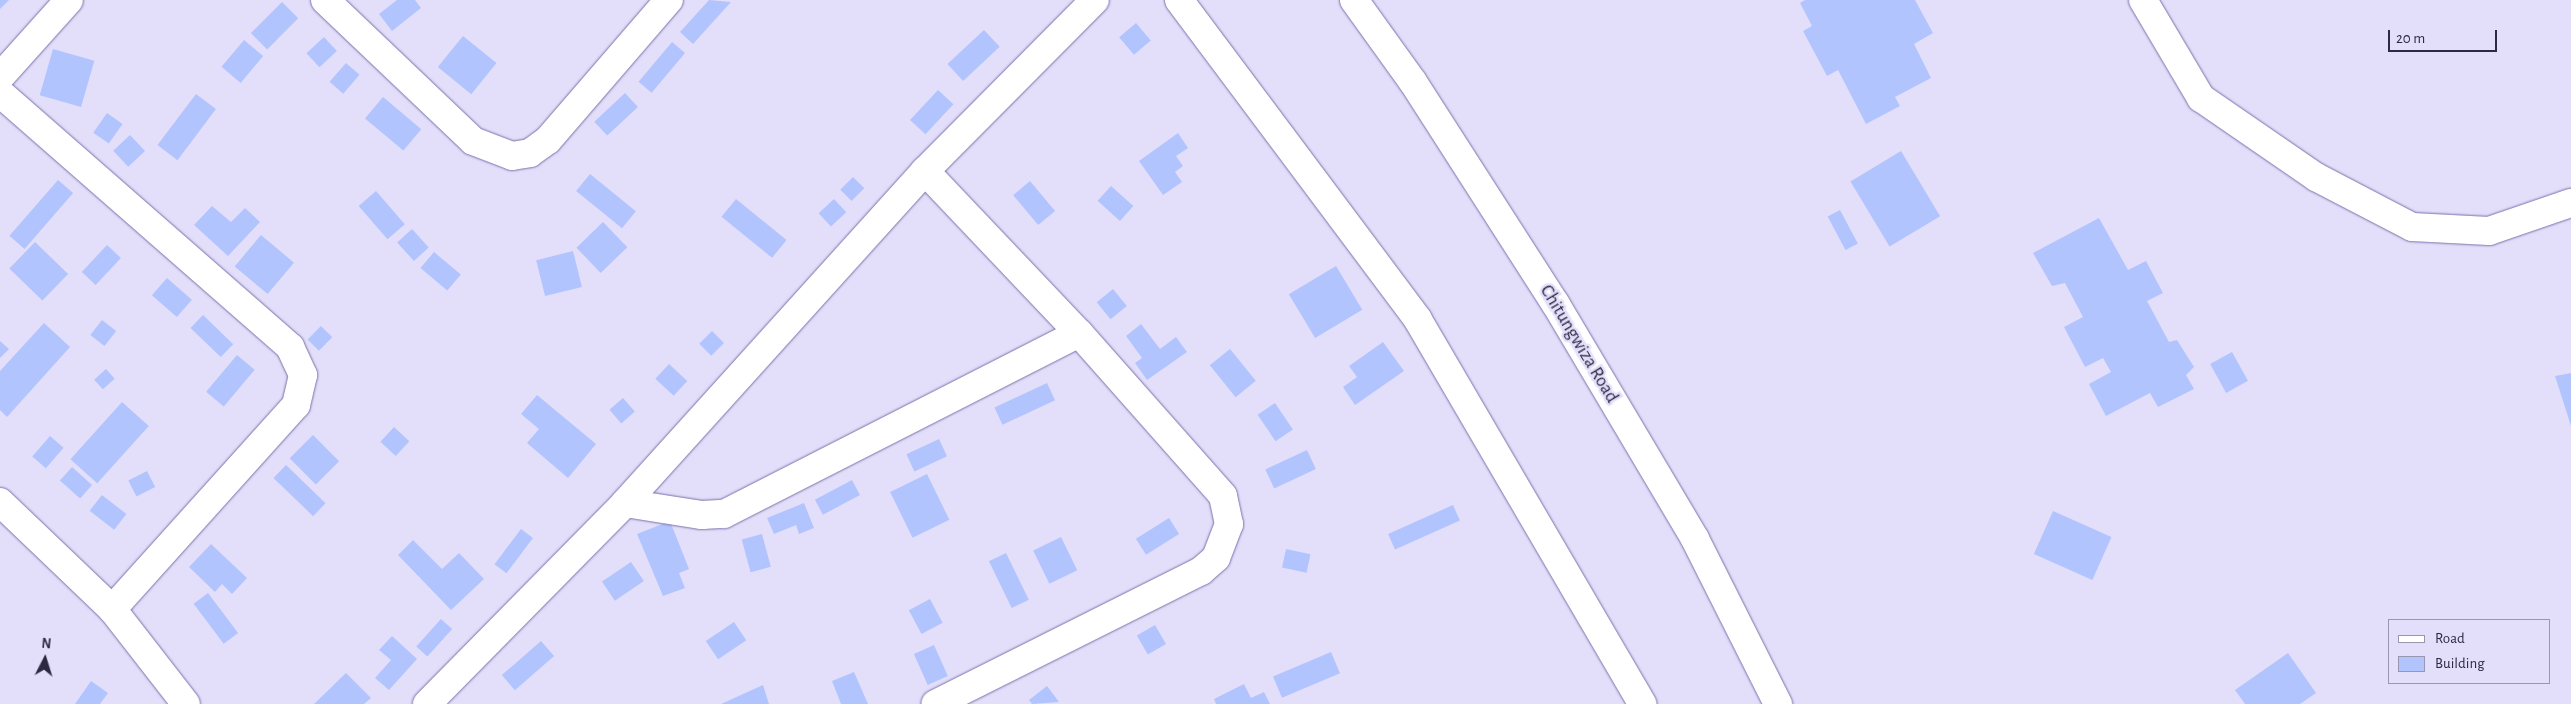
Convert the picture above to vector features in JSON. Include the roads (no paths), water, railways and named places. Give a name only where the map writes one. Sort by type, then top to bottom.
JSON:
[{"type":"street","points":[[0,77],[69,0]]},
{"type":"street","points":[[325,0],[473,141],[512,156],[530,153],[548,140],[669,0]]},
{"type":"street","points":[[427,704],[625,503],[925,171],[1095,0]]},
{"type":"street","points":[[1179,0],[1418,320],[1632,700]]},
{"type":"street","name":"Chitungwiza Road","points":[[1354,0],[1413,82],[1555,303],[1695,539],[1778,704]]},
{"type":"street","points":[[2143,0],[2201,98],[2316,177],[2412,227],[2490,230],[2571,203]]},
{"type":"street","points":[[0,93],[290,347],[304,375],[296,405],[112,609]]},
{"type":"street","points":[[925,171],[1079,333],[1224,496],[1229,524],[1224,543],[1201,571],[935,704]]},
{"type":"street","points":[[625,503],[702,515],[724,514],[1079,333]]},
{"type":"street","points":[[0,502],[112,609],[186,704]]}]
